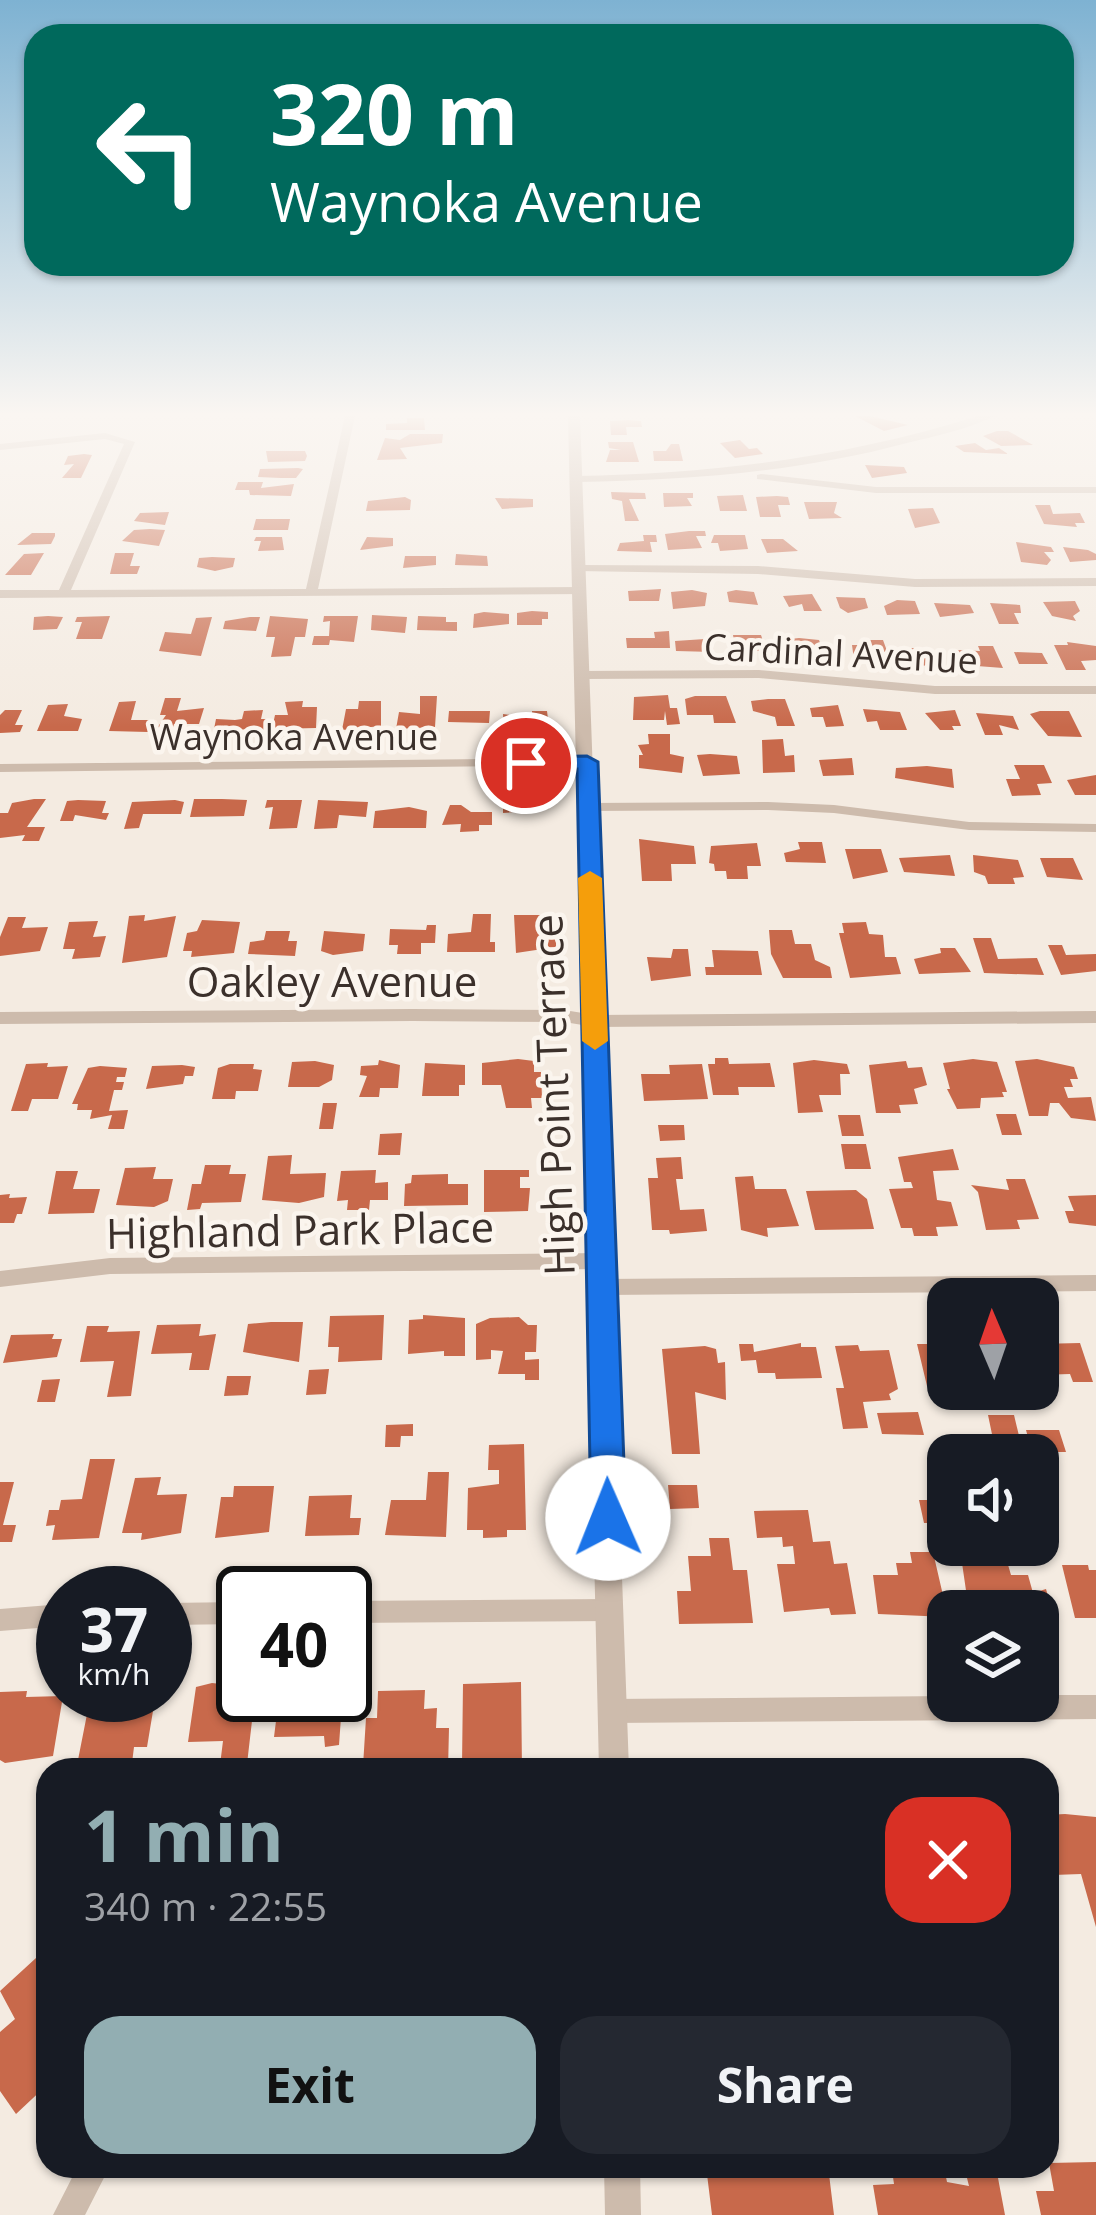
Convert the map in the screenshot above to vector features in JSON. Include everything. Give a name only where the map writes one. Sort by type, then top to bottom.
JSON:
[{"type":"street","points":[[63,594],[97,519]]},
{"type":"street","points":[[311,592],[327,519]]},
{"type":"street","name":"High Point Terrace","points":[[579,519],[614,1758]]},
{"type":"street","points":[[0,594],[311,592],[758,569],[915,583],[1096,582]]},
{"type":"street","name":"Cardinal Avenue","points":[[584,675],[741,674],[952,691],[1096,690]]},
{"type":"street","name":"Waynoka Avenue","points":[[0,768],[587,762]]},
{"type":"street","points":[[588,807],[768,806],[835,809],[969,826],[1096,827]]},
{"type":"street","name":"Oakley Avenue","points":[[0,1018],[564,1016],[595,1022],[1096,1017]]},
{"type":"street","name":"Highland Park Place","points":[[0,1279],[110,1267],[602,1262]]},
{"type":"street","points":[[603,1287],[1096,1283]]},
{"type":"street","points":[[372,1612],[610,1610]]},
{"type":"street","points":[[0,1620],[36,1617]]},
{"type":"street","points":[[613,1711],[1096,1707]]},
{"type":"street","points":[[68,2215],[88,2178]]},
{"type":"street","points":[[622,2178],[623,2215]]},
{"type":"building","points":[[135,519],[167,519],[165,525]]},
{"type":"building","points":[[256,519],[290,519],[288,530],[253,530]]},
{"type":"building","points":[[912,519],[940,523],[915,528]]},
{"type":"building","points":[[1042,519],[1085,523],[1075,523],[1077,527],[1044,524]]},
{"type":"building","points":[[134,530],[165,530],[159,546],[122,541]]},
{"type":"building","points":[[705,531],[706,536],[696,536],[702,548],[668,550],[665,534]]},
{"type":"building","points":[[32,533],[55,536],[51,544],[17,545]]},
{"type":"building","points":[[643,535],[656,535],[657,542],[650,542],[652,552],[617,551],[620,543],[644,541]]},
{"type":"building","points":[[714,535],[745,535],[748,549],[720,551],[718,543],[711,543]]},
{"type":"building","points":[[256,537],[282,537],[284,550],[258,551],[261,541],[254,541]]},
{"type":"building","points":[[367,537],[393,538],[393,546],[360,550]]},
{"type":"building","points":[[761,539],[783,539],[798,551],[767,553]]},
{"type":"building","points":[[1016,542],[1051,547],[1054,552],[1044,552],[1051,560],[1047,565],[1021,562]]},
{"type":"building","points":[[1063,547],[1088,550],[1096,554],[1096,560],[1070,562]]},
{"type":"building","points":[[44,553],[31,575],[5,575],[24,554]]},
{"type":"building","points":[[115,553],[134,553],[130,566],[140,566],[137,574],[110,574]]},
{"type":"building","points":[[456,554],[487,556],[488,566],[455,565]]},
{"type":"building","points":[[405,556],[436,556],[436,565],[403,568]]},
{"type":"building","points":[[199,558],[235,558],[233,567],[215,571],[197,567]]},
{"type":"building","points":[[661,589],[659,601],[629,601],[628,591]]},
{"type":"building","points":[[671,592],[707,593],[705,606],[673,609]]},
{"type":"building","points":[[727,592],[754,592],[758,605],[729,602]]},
{"type":"building","points":[[812,594],[822,611],[804,611],[802,604],[789,607],[783,596]]},
{"type":"building","points":[[836,597],[865,598],[868,608],[848,613]]},
{"type":"building","points":[[897,600],[915,601],[920,614],[887,615],[884,606]]},
{"type":"building","points":[[1075,601],[1080,611],[1073,616],[1076,621],[1052,616],[1043,602]]},
{"type":"building","points":[[934,603],[970,605],[974,613],[940,617]]},
{"type":"building","points":[[990,603],[1020,605],[1021,613],[1014,613],[1019,624],[999,624]]},
{"type":"building","points":[[548,612],[548,619],[542,619],[542,625],[517,625],[517,613]]},
{"type":"building","points":[[474,614],[509,614],[509,624],[473,628]]},
{"type":"building","points":[[372,615],[407,617],[405,633],[371,630]]},
{"type":"building","points":[[110,616],[102,639],[76,639],[82,622],[75,622],[77,617]]},
{"type":"building","points":[[270,616],[308,619],[305,637],[295,637],[291,656],[271,657],[275,637],[266,637]]},
{"type":"building","points":[[324,616],[358,616],[354,642],[330,640],[329,645],[312,645],[314,636],[329,636],[330,621],[323,622]]},
{"type":"building","points":[[418,616],[446,617],[446,622],[457,622],[457,631],[417,630]]},
{"type":"building","points":[[34,617],[63,617],[57,629],[33,630]]},
{"type":"building","points":[[212,617],[201,656],[159,651],[165,632],[191,634],[196,618]]},
{"type":"building","points":[[260,617],[256,631],[223,629],[225,621]]},
{"type":"building","points":[[669,631],[670,648],[627,648],[626,638],[655,638],[654,632]]},
{"type":"building","points":[[733,635],[761,635],[766,650],[736,652]]},
{"type":"building","points":[[790,639],[819,640],[823,651],[793,651]]},
{"type":"building","points":[[867,640],[883,640],[891,662],[854,660],[852,645],[868,645]]},
{"type":"building","points":[[675,641],[712,641],[714,652],[676,651]]},
{"type":"building","points":[[1054,645],[1096,646],[1096,660],[1081,661],[1086,670],[1066,670]]},
{"type":"building","points":[[978,646],[993,646],[1003,668],[964,665],[957,650],[980,651]]},
{"type":"building","points":[[904,648],[921,648],[939,666],[905,665]]},
{"type":"building","points":[[1014,652],[1042,653],[1048,664],[1019,664]]},
{"type":"building","points":[[668,695],[680,724],[667,725],[665,711],[664,720],[633,720],[634,697]]},
{"type":"building","points":[[420,696],[437,696],[435,727],[396,729],[399,712],[420,714]]},
{"type":"building","points":[[726,696],[736,723],[714,723],[713,715],[687,715],[685,699]]},
{"type":"building","points":[[165,698],[181,698],[177,711],[204,708],[199,724],[174,724],[172,730],[155,731],[166,715],[160,715]]},
{"type":"building","points":[[785,699],[795,726],[777,726],[775,717],[753,711],[751,701]]},
{"type":"building","points":[[136,701],[131,720],[152,720],[148,732],[109,731],[119,702]]},
{"type":"building","points":[[303,701],[302,707],[317,707],[316,728],[272,729],[275,715],[288,715],[285,702]]},
{"type":"building","points":[[359,701],[381,701],[381,726],[342,730],[346,709],[358,709]]},
{"type":"building","points":[[68,704],[64,716],[82,719],[78,731],[37,731],[48,705]]},
{"type":"building","points":[[838,705],[844,726],[826,727],[823,717],[812,717],[810,708]]},
{"type":"building","points":[[863,709],[900,712],[907,730],[880,730],[877,721],[867,722]]},
{"type":"building","points":[[5,710],[22,710],[15,725],[23,725],[20,732],[0,733],[0,715]]},
{"type":"building","points":[[263,710],[261,719],[271,719],[268,730],[214,729],[216,719],[242,719],[244,711]]},
{"type":"building","points":[[955,710],[961,726],[952,726],[954,730],[940,730],[925,713]]},
{"type":"building","points":[[449,711],[490,711],[489,723],[448,722]]},
{"type":"building","points":[[532,711],[547,711],[549,727],[504,730],[503,714],[532,718]]},
{"type":"building","points":[[1069,711],[1082,737],[1048,736],[1030,714]]},
{"type":"building","points":[[976,713],[1013,716],[1019,730],[999,725],[1003,735],[985,735]]},
{"type":"building","points":[[648,734],[670,734],[670,754],[684,757],[682,773],[639,768],[639,755],[643,755],[638,745],[649,744]]},
{"type":"building","points":[[783,739],[785,756],[794,755],[795,772],[763,773],[762,740]]},
{"type":"building","points":[[697,755],[737,756],[740,774],[703,776]]},
{"type":"building","points":[[852,758],[854,775],[823,776],[819,760]]},
{"type":"building","points":[[1014,765],[1044,765],[1052,783],[1037,784],[1041,795],[1012,796],[1006,779],[1020,779]]},
{"type":"building","points":[[896,768],[952,769],[954,788],[895,778]]},
{"type":"building","points":[[1096,775],[1096,795],[1075,795],[1067,780]]},
{"type":"building","points":[[46,799],[27,827],[45,827],[39,841],[22,841],[25,835],[0,838],[0,813],[8,813],[12,803]]},
{"type":"building","points":[[194,799],[247,800],[244,816],[190,817]]},
{"type":"building","points":[[267,800],[302,800],[297,828],[269,829],[273,807],[265,808]]},
{"type":"building","points":[[318,800],[368,802],[366,817],[339,815],[337,828],[314,829]]},
{"type":"building","points":[[503,800],[548,800],[549,809],[503,813]]},
{"type":"building","points":[[67,801],[106,801],[102,813],[109,813],[106,820],[75,815],[73,821],[60,821]]},
{"type":"building","points":[[132,802],[184,802],[181,814],[143,814],[139,828],[124,829]]},
{"type":"building","points":[[450,805],[492,812],[492,825],[460,832],[461,824],[442,825]]},
{"type":"building","points":[[409,807],[427,811],[426,828],[373,828],[375,811]]},
{"type":"building","points":[[639,839],[694,846],[696,864],[671,864],[672,881],[642,881]]},
{"type":"building","points":[[798,842],[822,842],[826,863],[786,862],[784,853],[800,849]]},
{"type":"building","points":[[757,843],[761,866],[747,866],[748,879],[727,879],[726,871],[715,871],[709,863],[711,846]]},
{"type":"building","points":[[845,849],[881,849],[888,872],[853,879]]},
{"type":"building","points":[[950,855],[955,876],[904,872],[899,858]]},
{"type":"building","points":[[973,855],[1018,860],[1024,877],[1013,878],[1015,884],[988,884],[985,876],[974,872]]},
{"type":"building","points":[[1040,858],[1073,858],[1083,880],[1047,877]]},
{"type":"building","points":[[473,914],[491,914],[490,942],[495,942],[495,952],[447,952],[448,934],[471,932]]},
{"type":"building","points":[[145,915],[144,921],[176,916],[167,957],[122,963],[129,916]]},
{"type":"building","points":[[514,915],[541,915],[542,932],[556,932],[556,947],[516,953]]},
{"type":"building","points":[[8,917],[26,917],[22,928],[48,927],[40,951],[0,956],[0,937]]},
{"type":"building","points":[[202,920],[240,922],[234,953],[191,957],[192,951],[183,951],[187,933],[197,931]]},
{"type":"building","points":[[98,921],[93,937],[106,936],[100,957],[72,959],[75,949],[63,949],[69,922]]},
{"type":"building","points":[[866,922],[869,934],[883,935],[885,957],[896,957],[901,974],[850,978],[839,933],[844,933],[842,923]]},
{"type":"building","points":[[427,925],[436,925],[435,943],[421,943],[421,954],[397,954],[398,945],[389,945],[390,929],[426,930]]},
{"type":"building","points":[[769,930],[792,930],[795,944],[811,944],[815,960],[830,967],[832,978],[783,978],[771,954]]},
{"type":"building","points":[[266,931],[290,931],[288,941],[297,941],[295,956],[248,954],[250,942],[264,940]]},
{"type":"building","points":[[324,931],[365,934],[363,951],[333,955],[321,951]]},
{"type":"building","points":[[973,938],[991,938],[998,959],[1037,958],[1044,975],[984,973]]},
{"type":"building","points":[[1048,945],[1062,945],[1066,955],[1096,954],[1096,971],[1061,975]]},
{"type":"building","points":[[940,948],[955,948],[971,972],[919,974],[914,959],[941,953]]},
{"type":"building","points":[[673,949],[688,949],[691,976],[651,981],[647,957],[671,958]]},
{"type":"building","points":[[712,950],[758,951],[762,975],[706,975],[705,967],[714,967]]},
{"type":"building","points":[[715,1058],[728,1058],[729,1064],[770,1063],[775,1087],[738,1087],[739,1095],[713,1095],[708,1064],[715,1064]]},
{"type":"building","points":[[1037,1059],[1074,1067],[1078,1079],[1070,1079],[1073,1087],[1064,1087],[1068,1098],[1091,1097],[1096,1121],[1071,1118],[1059,1103],[1050,1103],[1048,1116],[1029,1116],[1015,1061]]},
{"type":"building","points":[[379,1060],[400,1065],[398,1088],[380,1088],[379,1097],[359,1097],[367,1076],[360,1075],[361,1066],[378,1065]]},
{"type":"building","points":[[534,1061],[534,1072],[541,1072],[542,1098],[531,1098],[532,1108],[506,1108],[501,1085],[482,1085],[482,1063]]},
{"type":"building","points":[[906,1061],[908,1068],[922,1067],[927,1085],[914,1089],[918,1104],[899,1105],[901,1113],[876,1113],[869,1065]]},
{"type":"building","points":[[292,1062],[334,1065],[332,1080],[319,1087],[288,1087]]},
{"type":"building","points":[[997,1062],[1007,1092],[1002,1092],[1004,1097],[981,1098],[980,1108],[957,1109],[947,1089],[943,1063]]},
{"type":"building","points":[[48,1063],[47,1067],[68,1066],[58,1099],[32,1099],[28,1111],[11,1111],[26,1064]]},
{"type":"building","points":[[425,1063],[465,1065],[465,1085],[459,1085],[459,1096],[422,1096]]},
{"type":"building","points":[[793,1063],[847,1064],[850,1074],[840,1074],[841,1095],[819,1095],[823,1112],[798,1113]]},
{"type":"building","points":[[254,1064],[253,1069],[262,1070],[258,1091],[236,1091],[235,1099],[212,1099],[218,1068]]},
{"type":"building","points":[[702,1064],[708,1099],[644,1101],[641,1074],[670,1074],[669,1065]]},
{"type":"building","points":[[152,1066],[195,1067],[183,1084],[146,1089]]},
{"type":"building","points":[[88,1068],[127,1068],[125,1077],[117,1077],[116,1082],[124,1082],[122,1090],[114,1090],[109,1111],[128,1110],[124,1129],[108,1129],[112,1115],[90,1119],[92,1110],[77,1110],[78,1104],[72,1104]]},
{"type":"building","points":[[323,1103],[337,1103],[333,1129],[319,1129]]},
{"type":"building","points":[[996,1114],[1016,1114],[1022,1135],[1002,1135]]},
{"type":"building","points":[[838,1115],[860,1115],[864,1136],[842,1136]]},
{"type":"building","points":[[658,1125],[684,1125],[685,1140],[660,1141]]},
{"type":"building","points":[[402,1133],[400,1155],[378,1155],[380,1134]]},
{"type":"building","points":[[841,1144],[866,1144],[871,1169],[845,1169]]},
{"type":"building","points":[[953,1149],[959,1170],[933,1171],[937,1200],[951,1202],[958,1226],[936,1227],[938,1236],[914,1236],[912,1228],[901,1228],[889,1189],[913,1188],[911,1182],[904,1182],[898,1157]]},
{"type":"building","points":[[292,1155],[290,1174],[326,1173],[324,1197],[299,1203],[262,1200],[268,1156]]},
{"type":"building","points":[[681,1157],[683,1179],[676,1179],[680,1210],[704,1209],[707,1231],[670,1234],[669,1230],[652,1230],[648,1178],[658,1178],[656,1158]]},
{"type":"building","points":[[205,1165],[231,1165],[229,1174],[246,1174],[241,1202],[202,1203],[200,1209],[187,1210],[192,1184],[201,1184]]},
{"type":"building","points":[[156,1167],[153,1179],[173,1179],[168,1201],[154,1207],[116,1205],[125,1168]]},
{"type":"building","points":[[376,1170],[375,1183],[388,1182],[388,1200],[370,1200],[369,1210],[347,1210],[348,1200],[337,1201],[341,1171]]},
{"type":"building","points":[[484,1170],[529,1170],[529,1177],[520,1177],[520,1188],[530,1188],[528,1211],[484,1212]]},
{"type":"building","points":[[56,1171],[78,1171],[73,1189],[100,1189],[94,1213],[48,1214]]},
{"type":"building","points":[[448,1174],[448,1184],[468,1184],[468,1205],[404,1206],[405,1184],[411,1183],[412,1175]]},
{"type":"building","points":[[753,1176],[755,1189],[786,1189],[799,1226],[767,1228],[768,1237],[741,1230],[735,1177]]},
{"type":"building","points":[[1006,1179],[1025,1179],[1039,1219],[1017,1220],[1020,1229],[986,1230],[978,1192],[971,1185],[1009,1190]]},
{"type":"building","points":[[856,1190],[867,1199],[874,1229],[815,1230],[806,1191]]},
{"type":"building","points":[[10,1194],[9,1198],[27,1197],[22,1214],[17,1214],[14,1223],[0,1223],[0,1195]]},
{"type":"building","points":[[1096,1195],[1096,1226],[1069,1223],[1065,1211],[1074,1211],[1068,1196]]},
{"type":"building","points":[[384,1315],[382,1360],[338,1362],[339,1347],[328,1347],[330,1316]]},
{"type":"building","points":[[423,1315],[465,1318],[465,1356],[444,1356],[444,1351],[408,1354],[409,1320],[423,1319]]},
{"type":"building","points":[[519,1317],[528,1325],[537,1325],[536,1352],[525,1352],[525,1360],[539,1359],[539,1380],[525,1380],[525,1374],[498,1374],[503,1351],[491,1350],[491,1359],[476,1360],[476,1324],[490,1318]]},
{"type":"building","points":[[303,1322],[299,1362],[243,1352],[248,1324]]},
{"type":"building","points":[[201,1324],[199,1336],[216,1334],[209,1370],[189,1370],[192,1353],[151,1354],[157,1325]]},
{"type":"building","points":[[87,1326],[109,1326],[107,1332],[140,1331],[131,1396],[107,1397],[114,1361],[80,1362]]},
{"type":"building","points":[[54,1334],[52,1339],[62,1339],[57,1357],[3,1363],[11,1335]]},
{"type":"building","points":[[801,1343],[801,1347],[816,1347],[822,1378],[776,1379],[775,1373],[758,1373],[756,1360],[741,1361],[739,1344],[753,1344],[754,1352]]},
{"type":"building","points":[[1080,1343],[1093,1382],[1073,1382],[1070,1374],[1059,1374],[1059,1344]]},
{"type":"building","points":[[917,1344],[927,1344],[927,1386]]},
{"type":"building","points":[[858,1345],[860,1351],[889,1350],[898,1389],[889,1394],[891,1400],[863,1402],[868,1428],[843,1429],[836,1388],[844,1388],[835,1346]]},
{"type":"building","points":[[662,1349],[716,1349],[718,1363],[725,1362],[726,1400],[695,1392],[700,1454],[672,1454]]},
{"type":"building","points":[[329,1369],[326,1394],[306,1395],[309,1370]]},
{"type":"building","points":[[227,1376],[251,1376],[248,1395],[224,1396]]},
{"type":"building","points":[[60,1379],[55,1402],[37,1402],[42,1380]]},
{"type":"building","points":[[918,1412],[924,1435],[882,1434],[877,1413]]},
{"type":"building","points":[[988,1415],[1014,1415],[1019,1434],[992,1434]]},
{"type":"building","points":[[413,1424],[413,1436],[401,1436],[400,1447],[385,1447],[386,1425]]},
{"type":"building","points":[[1026,1430],[1059,1430],[1066,1452],[1059,1452],[1059,1434],[1027,1434]]},
{"type":"building","points":[[524,1444],[526,1530],[483,1538],[483,1530],[467,1530],[468,1488],[499,1484],[499,1470],[488,1470],[489,1445]]},
{"type":"building","points":[[90,1459],[115,1459],[99,1538],[52,1540],[55,1525],[46,1526],[49,1510],[59,1510],[61,1500],[82,1499]]},
{"type":"building","points":[[428,1472],[449,1472],[446,1537],[385,1535],[391,1500],[426,1500]]},
{"type":"building","points":[[161,1477],[157,1495],[187,1494],[181,1533],[141,1540],[142,1533],[122,1533],[135,1478]]},
{"type":"building","points":[[0,1482],[14,1482],[3,1525],[16,1525],[12,1542],[0,1542]]},
{"type":"building","points":[[668,1485],[697,1485],[699,1508],[670,1509]]},
{"type":"building","points":[[234,1486],[274,1486],[269,1532],[215,1538],[221,1497],[233,1497]]},
{"type":"building","points":[[352,1495],[350,1518],[361,1518],[359,1535],[305,1536],[309,1496]]},
{"type":"building","points":[[919,1500],[927,1500],[924,1523]]},
{"type":"building","points":[[808,1510],[813,1542],[830,1541],[834,1564],[847,1563],[856,1614],[831,1615],[829,1608],[784,1612],[777,1564],[795,1564],[793,1546],[783,1547],[782,1537],[757,1538],[754,1511]]},
{"type":"building","points":[[709,1538],[729,1538],[733,1570],[747,1570],[753,1623],[679,1624],[677,1591],[691,1591],[688,1556],[711,1556]]},
{"type":"building","points":[[910,1552],[927,1552],[927,1566],[936,1566],[942,1590],[927,1590],[927,1616],[878,1614],[873,1575],[898,1575],[896,1563],[912,1563]]},
{"type":"building","points":[[1062,1565],[1088,1565],[1089,1570],[1096,1570],[1096,1618],[1075,1618]]},
{"type":"building","points":[[962,1566],[1008,1566],[1011,1575],[1028,1575],[1032,1590],[966,1590]]},
{"type":"building","points":[[521,1682],[522,1758],[462,1758],[463,1684]]},
{"type":"building","points":[[216,1683],[216,1722],[252,1722],[248,1758],[221,1758],[223,1741],[188,1742],[196,1687]]},
{"type":"building","points":[[425,1690],[424,1709],[437,1708],[436,1728],[449,1728],[448,1758],[364,1758],[366,1722],[377,1718],[378,1691]]},
{"type":"building","points":[[27,1691],[26,1697],[36,1697],[36,1722],[59,1722],[53,1756],[0,1760],[0,1692]]},
{"type":"building","points":[[85,1722],[151,1722],[147,1747],[134,1747],[133,1758],[78,1758]]},
{"type":"building","points":[[276,1722],[341,1722],[339,1745],[325,1747],[324,1736],[274,1737]]},
{"type":"building","points":[[1059,1814],[1096,1817],[1096,1927],[1081,1874],[1059,1875]]},
{"type":"building","points":[[36,1958],[36,2095],[16,2114],[0,2091],[0,2032],[15,2019],[0,1991]]},
{"type":"building","points":[[1096,2162],[1096,2215],[1041,2215],[1036,2191],[1054,2191],[1052,2178],[1059,2178],[1059,2163]]},
{"type":"building","points":[[707,2178],[829,2178],[834,2215],[712,2215]]},
{"type":"building","points":[[893,2178],[946,2178],[969,2186],[967,2178],[998,2178],[1005,2215],[878,2215],[873,2185],[894,2184]]},
{"type":"slow traffic","points":[[590,878],[595,1041]]},
{"type":"route","points":[[526,763],[587,762],[608,1518]]}]
